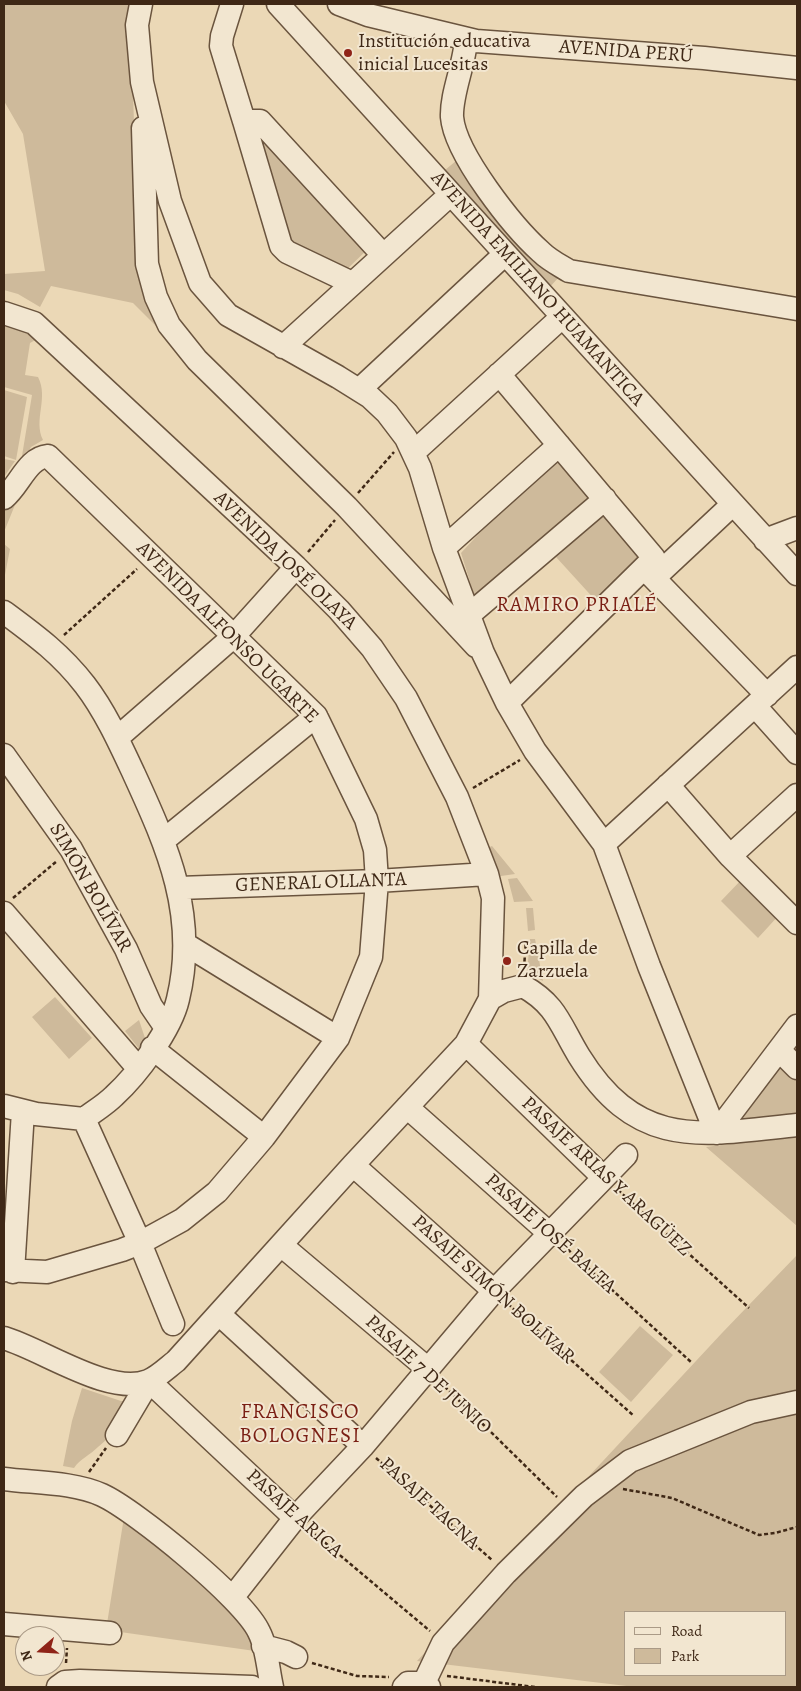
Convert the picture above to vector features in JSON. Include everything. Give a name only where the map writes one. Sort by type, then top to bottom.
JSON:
[{"type":"street","points":[[141,4],[137,25],[142,82],[147,264],[156,297],[169,325],[197,360],[347,506],[483,654]]},
{"type":"street","points":[[232,4],[222,36],[221,46],[281,246],[287,252],[352,283]]},
{"type":"street","name":"AVENIDA EMILIANO HUAMANTICA","points":[[278,4],[797,574]]},
{"type":"street","name":"AVENIDA PERÚ","points":[[339,4],[368,15],[466,39],[704,58],[797,68]]},
{"type":"street","points":[[466,39],[452,116],[455,134],[462,149],[502,208],[540,252],[554,263],[569,271],[797,309]]},
{"type":"street","points":[[142,82],[170,201],[200,283],[228,315],[359,390],[387,413],[414,452],[444,548],[483,654],[506,703],[535,751],[604,844],[649,966],[716,1133]]},
{"type":"street","points":[[244,122],[260,120],[383,255]]},
{"type":"street","points":[[283,347],[451,194]]},
{"type":"street","points":[[359,390],[505,254]]},
{"type":"street","name":"AVENIDA JOSÉ OLAYA","points":[[4,314],[34,323],[296,567],[339,610],[372,648],[406,698],[457,797],[488,874],[493,898],[490,999]]},
{"type":"street","points":[[414,452],[562,317]]},
{"type":"street","points":[[499,374],[605,500],[651,568],[761,701],[797,753]]},
{"type":"street","points":[[444,548],[559,445]]},
{"type":"street","name":"AVENIDA ALFONSO UGARTE","points":[[4,498],[35,460],[48,456],[316,716],[366,819],[375,850],[377,881],[372,957],[338,1038],[264,1137],[217,1192],[182,1220],[140,1243],[86,1262],[47,1272],[9,1271]]},
{"type":"street","points":[[469,615],[605,500]]},
{"type":"street","points":[[506,703],[651,568],[732,504]]},
{"type":"street","points":[[766,540],[797,528]]},
{"type":"street","points":[[117,738],[234,636],[296,567]]},
{"type":"street","points":[[4,612],[51,646],[86,686],[117,738],[164,840],[179,888],[185,944],[178,1000],[166,1028],[138,1068],[114,1096],[84,1119],[64,1118],[13,1108],[9,1271]]},
{"type":"street","points":[[604,844],[797,667]]},
{"type":"street","points":[[164,840],[316,716]]},
{"type":"street","name":"SIMÓN BOLÍVAR","points":[[4,755],[71,849],[126,949],[151,1006],[166,1028]]},
{"type":"street","points":[[668,785],[730,856],[797,922]]},
{"type":"street","points":[[730,856],[793,808]]},
{"type":"street","name":"GENERAL OLLANTA","points":[[179,888],[377,881],[488,874]]},
{"type":"street","points":[[8,906],[138,1068]]},
{"type":"street","points":[[185,944],[338,1038]]},
{"type":"street","points":[[117,1435],[148,1381],[176,1361],[353,1165],[466,1044],[490,999],[504,991],[523,986],[541,996],[553,1009],[586,1068],[624,1108],[653,1126],[667,1130],[716,1133],[797,1125]]},
{"type":"street","points":[[716,1133],[797,1026]]},
{"type":"street","name":"PASAJE ARIAS Y ARAGÜEZ","points":[[466,1044],[603,1177]]},
{"type":"street","points":[[152,1048],[264,1137]]},
{"type":"street","points":[[779,1050],[797,1068]]},
{"type":"street","name":"PASAJE JOSÉ BALTA","points":[[407,1108],[549,1233]]},
{"type":"street","points":[[84,1119],[140,1243],[173,1324]]},
{"type":"street","points":[[232,1598],[295,1518],[363,1446],[494,1291],[626,1155]]},
{"type":"street","name":"PASAJE SIMÓN BOLÍVAR","points":[[353,1165],[494,1291]]},
{"type":"street","name":"PASAJE 7 DE JUNIO","points":[[280,1245],[428,1369]]},
{"type":"street","name":"PASAJE TACNA","points":[[219,1314],[363,1446]]},
{"type":"street","points":[[4,1338],[25,1345],[100,1380],[118,1384],[148,1381]]},
{"type":"street","name":"PASAJE ARICA","points":[[148,1381],[295,1518]]},
{"type":"street","points":[[416,1682],[443,1642],[506,1573],[571,1511],[584,1496],[630,1461],[751,1412],[797,1402]]},
{"type":"street","points":[[4,1479],[79,1489],[101,1495],[128,1512],[174,1547],[232,1598],[253,1621],[260,1634],[272,1687]]},
{"type":"street","points":[[6,1626],[68,1628],[110,1633]]},
{"type":"street","points":[[263,1646],[296,1658]]},
{"type":"street","points":[[60,1686],[252,1687]]},
{"type":"path","points":[[51,646],[150,557]]},
{"type":"path","points":[[457,797],[535,751]]},
{"type":"path","points":[[8,906],[71,849]]},
{"type":"path","points":[[523,986],[526,940]]},
{"type":"path","name":"PASAJE ARIAS Y ARAGÜEZ","points":[[603,1177],[748,1308]]},
{"type":"path","name":"PASAJE JOSÉ BALTA","points":[[549,1233],[691,1362]]},
{"type":"path","name":"PASAJE SIMÓN BOLÍVAR","points":[[494,1291],[634,1416]]},
{"type":"path","name":"PASAJE 7 DE JUNIO","points":[[428,1369],[571,1511]]},
{"type":"path","points":[[79,1489],[102,1453],[117,1435]]},
{"type":"path","name":"PASAJE TACNA","points":[[363,1446],[506,1573]]},
{"type":"path","points":[[615,1488],[672,1498],[758,1535],[774,1533],[797,1526]]},
{"type":"path","name":"PASAJE ARICA","points":[[295,1518],[443,1642]]},
{"type":"path","points":[[60,1686],[68,1628]]},
{"type":"path","points":[[296,1658],[357,1676],[416,1682],[535,1687]]},
{"type":"green space","points":[[4,4],[129,4],[126,21],[133,94],[139,269],[156,326],[133,303],[51,286],[40,307],[18,294],[4,290],[4,274],[45,271],[23,134],[4,101]]},
{"type":"green space","points":[[260,123],[371,246],[341,275],[283,241],[249,128]]},
{"type":"green space","points":[[456,161],[523,248],[558,278],[550,287],[445,170]]},
{"type":"green space","points":[[4,321],[39,338],[30,343],[25,375],[38,377],[41,385],[40,432],[43,440],[31,447],[23,463],[21,462],[32,395],[4,387]]},
{"type":"green space","points":[[4,390],[27,397],[16,460],[4,456]]},
{"type":"green space","points":[[560,458],[592,495],[477,604],[461,553],[511,499]]},
{"type":"green space","points":[[4,459],[15,461],[4,477]]},
{"type":"green space","points":[[19,495],[4,532],[4,504]]},
{"type":"green space","points":[[607,510],[648,555],[597,602],[556,557]]},
{"type":"green space","points":[[4,544],[10,549],[4,580]]},
{"type":"green space","points":[[492,846],[515,874],[494,877],[485,849]]},
{"type":"green space","points":[[517,878],[533,901],[514,902],[508,879]]},
{"type":"green space","points":[[743,878],[780,914],[758,938],[721,901]]},
{"type":"green space","points":[[526,908],[533,908],[535,930],[528,931]]},
{"type":"green space","points":[[530,939],[535,939],[543,981],[527,973]]},
{"type":"green space","points":[[55,997],[92,1038],[69,1059],[32,1017]]},
{"type":"green space","points":[[139,1020],[147,1044],[140,1050],[125,1031]]},
{"type":"green space","points":[[779,1050],[797,1068],[797,1125],[716,1133]]},
{"type":"green space","points":[[797,1135],[797,1226],[706,1147]]},
{"type":"green space","points":[[797,1255],[797,1687],[635,1687],[417,1661]]},
{"type":"green space","points":[[640,1326],[673,1355],[631,1402],[599,1372]]},
{"type":"green space","points":[[82,1388],[121,1401],[137,1402],[114,1432],[74,1468],[63,1466],[72,1421]]},
{"type":"green space","points":[[124,1517],[203,1584],[253,1630],[255,1651],[106,1630]]},
{"type":"place","name":"Institución educativa inicial Lucesitas","points":[[348,53]]},
{"type":"place","name":"Capilla de Zarzuela","points":[[507,961]]},
{"type":"district","name":"RAMIRO PRIALÉ","points":[[577,606]]},
{"type":"district","name":"FRANCISCO BOLOGNESI","points":[[300,1425]]}]
